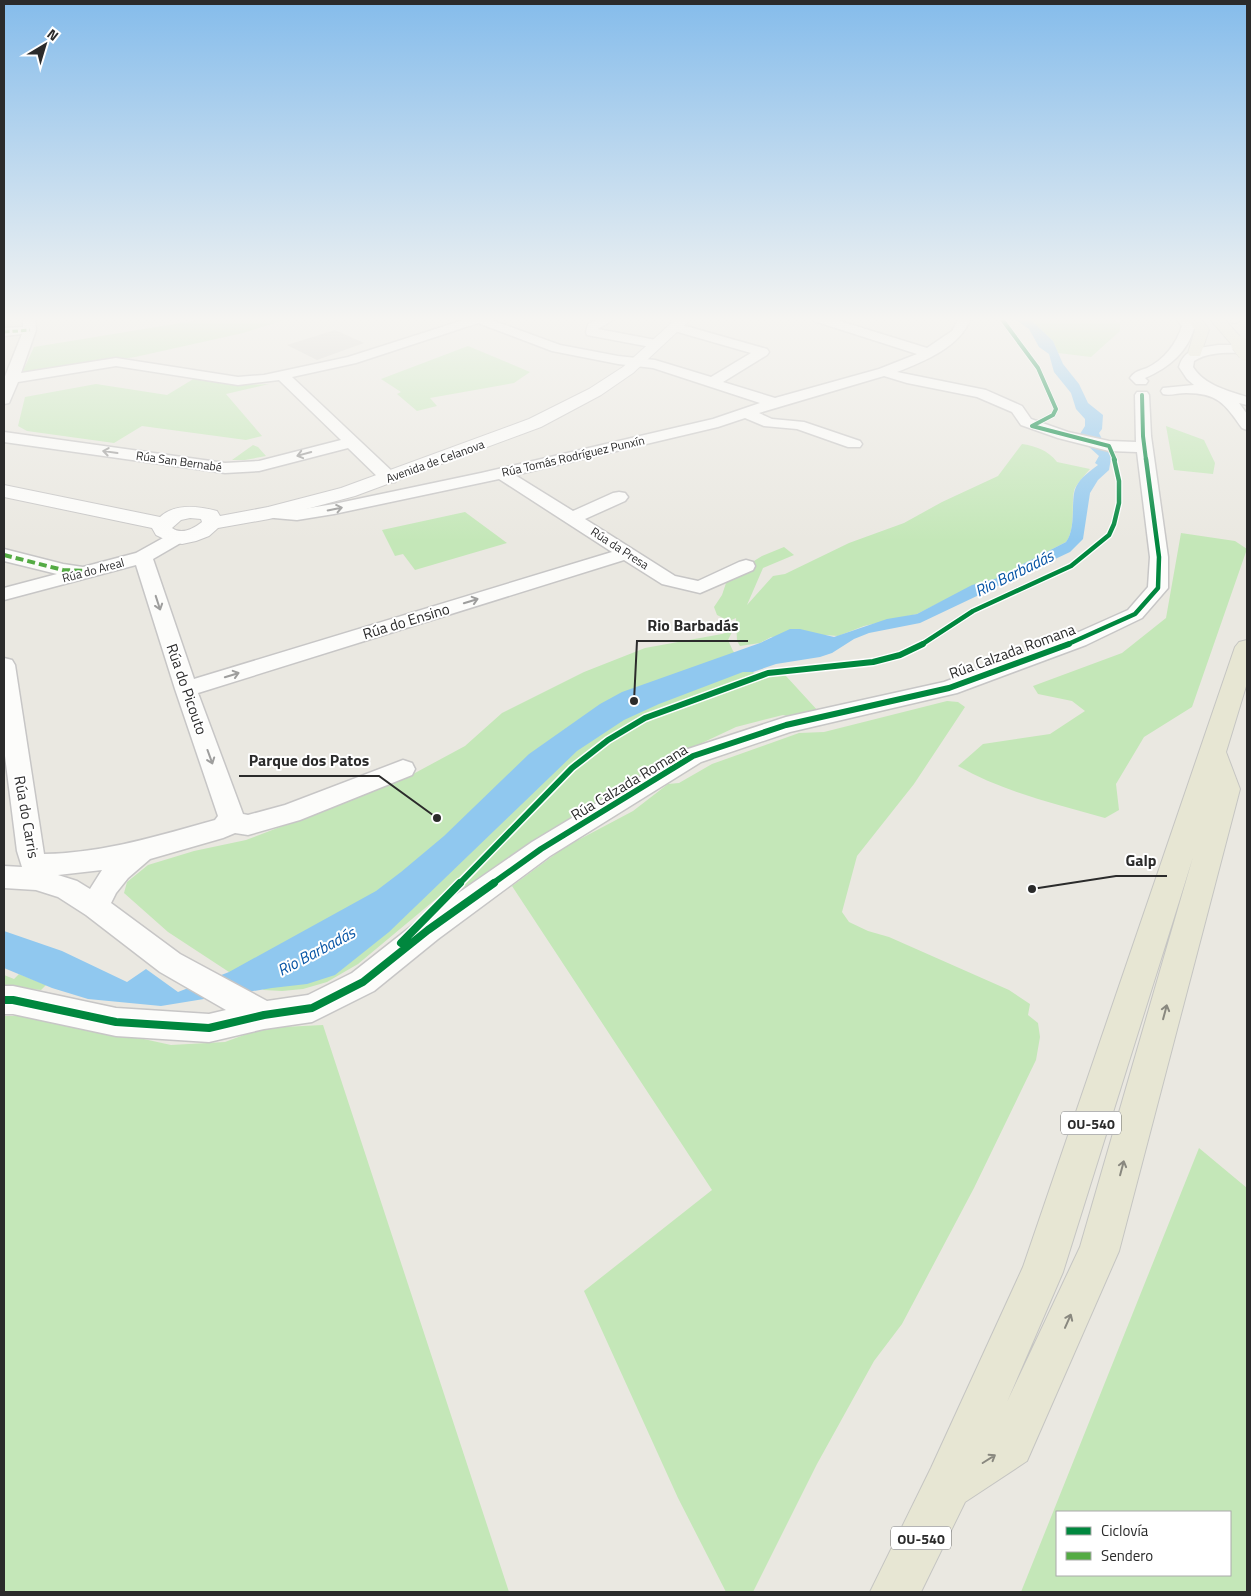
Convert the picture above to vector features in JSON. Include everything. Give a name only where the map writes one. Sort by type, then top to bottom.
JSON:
[{"type":"main road","name":"OU-540","points":[[895,1592],[948,1484],[1042,1272],[1213,753],[1241,679],[1247,647]]},
{"type":"main road","points":[[948,1484],[1012,1445],[1099,1251],[1226,789],[1213,753]]},
{"type":"street","points":[[300,392],[389,478]]},
{"type":"street","name":"Avenida de Celanova","points":[[178,537],[198,533],[212,523],[269,513],[321,500],[389,478],[544,419],[594,392]]},
{"type":"street","points":[[744,392],[775,403]]},
{"type":"street","name":"Rúa Tomás Rodríguez Punxín","points":[[269,513],[297,515],[311,513],[502,473],[718,422],[812,392]]},
{"type":"street","points":[[979,392],[1017,409],[1023,419],[1032,426],[1109,446],[1144,447]]},
{"type":"street","name":"Rúa Calzada Romana","points":[[4,1000],[13,1000],[116,1022],[200,1028],[209,1028],[264,1015],[312,1008],[363,982],[428,930],[541,849],[693,756],[786,725],[949,688],[1079,640],[1135,614],[1158,588],[1159,558],[1144,447],[1141,392]]},
{"type":"street","points":[[1149,392],[1157,397],[1168,392]]},
{"type":"street","points":[[1208,392],[1247,401]]},
{"type":"street","points":[[1218,394],[1239,411],[1247,425]]},
{"type":"street","points":[[746,413],[769,423],[799,425],[854,444]]},
{"type":"street","name":"Rúa San Bernabé","points":[[4,437],[232,468],[259,466],[352,442]]},
{"type":"street","name":"Rúa da Presa","points":[[502,473],[669,580],[700,587],[746,566]]},
{"type":"street","points":[[4,492],[164,524]]},
{"type":"street","points":[[573,518],[619,497]]},
{"type":"street","points":[[178,537],[166,534],[162,528],[174,516],[198,512],[210,515],[212,523]]},
{"type":"street","name":"Rúa do Areal","points":[[4,594],[142,557],[178,537]]},
{"type":"street","name":"Rúa do Ensino","points":[[186,689],[627,553]]},
{"type":"street","points":[[4,555],[63,570],[86,572]]},
{"type":"street","name":"Rúa do Picouto","points":[[142,557],[231,816],[230,822]]},
{"type":"street","name":"Rúa do Carris","points":[[4,665],[30,851],[35,872]]},
{"type":"street","points":[[4,877],[68,865],[100,862],[223,828],[230,822],[248,825],[291,813],[403,769]]},
{"type":"street","points":[[96,907],[104,887],[118,870],[142,851]]},
{"type":"street","points":[[35,872],[96,907],[170,962],[264,1015]]},
{"type":"green space","points":[[50,392],[151,392],[167,395],[171,392],[233,392],[226,394],[262,436],[246,440],[142,426],[114,443],[27,431],[18,426],[25,397]]},
{"type":"green space","points":[[461,392],[430,398],[437,406],[417,411],[397,394]]},
{"type":"green space","points":[[1166,426],[1204,440],[1215,463],[1213,474],[1174,470]]},
{"type":"green space","points":[[1022,444],[1041,449],[1050,454],[1057,462],[1090,469],[1075,488],[1071,529],[1066,542],[1019,566],[1005,576],[941,602],[917,614],[864,626],[838,636],[771,637],[760,643],[740,646],[737,641],[736,618],[729,621],[717,615],[714,607],[722,595],[728,577],[762,556],[784,547],[794,555],[763,568],[747,605],[773,576],[785,574],[849,543],[904,523],[942,502],[998,476]]},
{"type":"green space","points":[[253,445],[258,447],[266,456],[245,460],[232,460]]},
{"type":"green space","points":[[465,512],[507,543],[415,570],[403,554],[395,556],[382,530]]},
{"type":"green space","points":[[1181,533],[1235,541],[1247,549],[1192,707],[1144,737],[1116,784],[1119,810],[1105,818],[1012,790],[958,766],[983,744],[1050,734],[1085,711],[1072,701],[1038,694],[1033,686],[1122,653],[1166,618]]},
{"type":"green space","points":[[733,630],[728,640],[733,651],[754,673],[778,673],[786,676],[819,712],[791,717],[783,715],[736,727],[670,758],[461,890],[442,894],[358,964],[327,982],[303,989],[264,990],[229,972],[168,932],[124,893],[127,882],[148,865],[194,851],[246,840],[402,780],[465,746],[502,713],[584,672],[645,648],[722,634]]},
{"type":"green space","points":[[947,701],[958,702],[965,707],[914,784],[857,856],[842,912],[849,922],[868,931],[889,937],[1009,990],[1030,1004],[1028,1015],[1038,1023],[1040,1037],[1036,1060],[974,1188],[902,1324],[874,1361],[817,1464],[753,1592],[726,1592],[678,1498],[584,1291],[712,1190],[512,886],[565,847],[633,811],[668,784],[679,783],[712,764],[799,733],[824,732]]},
{"type":"green space","points":[[19,974],[46,985],[41,990],[4,986],[4,975],[14,979]]},
{"type":"green space","points":[[4,1016],[39,1016],[171,1045],[225,1042],[263,1028],[323,1025],[509,1592],[4,1592]]},
{"type":"green space","points":[[1199,1148],[1247,1188],[1247,1592],[1021,1592]]},
{"type":"water","points":[[1083,392],[1088,403],[1103,415],[1102,429],[1099,433],[1111,458],[1109,470],[1098,480],[1090,493],[1083,539],[1070,552],[920,623],[869,633],[854,639],[832,653],[820,657],[776,664],[753,672],[743,672],[659,704],[624,720],[577,751],[389,932],[335,975],[307,984],[161,1006],[88,999],[52,988],[4,968],[4,931],[62,951],[127,982],[146,969],[178,992],[229,972],[376,891],[444,836],[529,754],[600,704],[622,692],[760,643],[790,629],[800,629],[834,637],[887,619],[917,614],[972,585],[1005,576],[1019,566],[1066,542],[1071,529],[1073,499],[1076,487],[1083,477],[1098,465],[1095,463],[1099,456],[1078,437],[1085,426],[1085,419],[1076,409],[1071,393]]},
{"type":"marked path","points":[[4,555],[63,570],[86,571]]},
{"type":"cycle path","points":[[1032,426],[1053,415],[1056,409],[1049,392]]},
{"type":"cycle path","points":[[4,1000],[13,1000],[116,1022],[209,1028],[264,1015],[312,1008],[363,982],[428,930],[541,849],[693,756],[786,725],[949,688],[1079,640],[1135,614],[1158,588],[1159,557],[1143,436],[1142,395]]},
{"type":"cycle path","points":[[401,943],[572,768],[608,740],[645,718],[768,673],[873,662],[900,655],[922,644],[973,611],[1055,575],[1086,556],[1110,534],[1116,519],[1119,503],[1119,481],[1112,452],[1109,446],[1032,426]]},
{"type":"place","name":"Rio Barbadás","points":[[634,701]]},
{"type":"place","name":"Parque dos Patos","points":[[437,818]]},
{"type":"place","name":"Galp","points":[[1032,889]]}]
